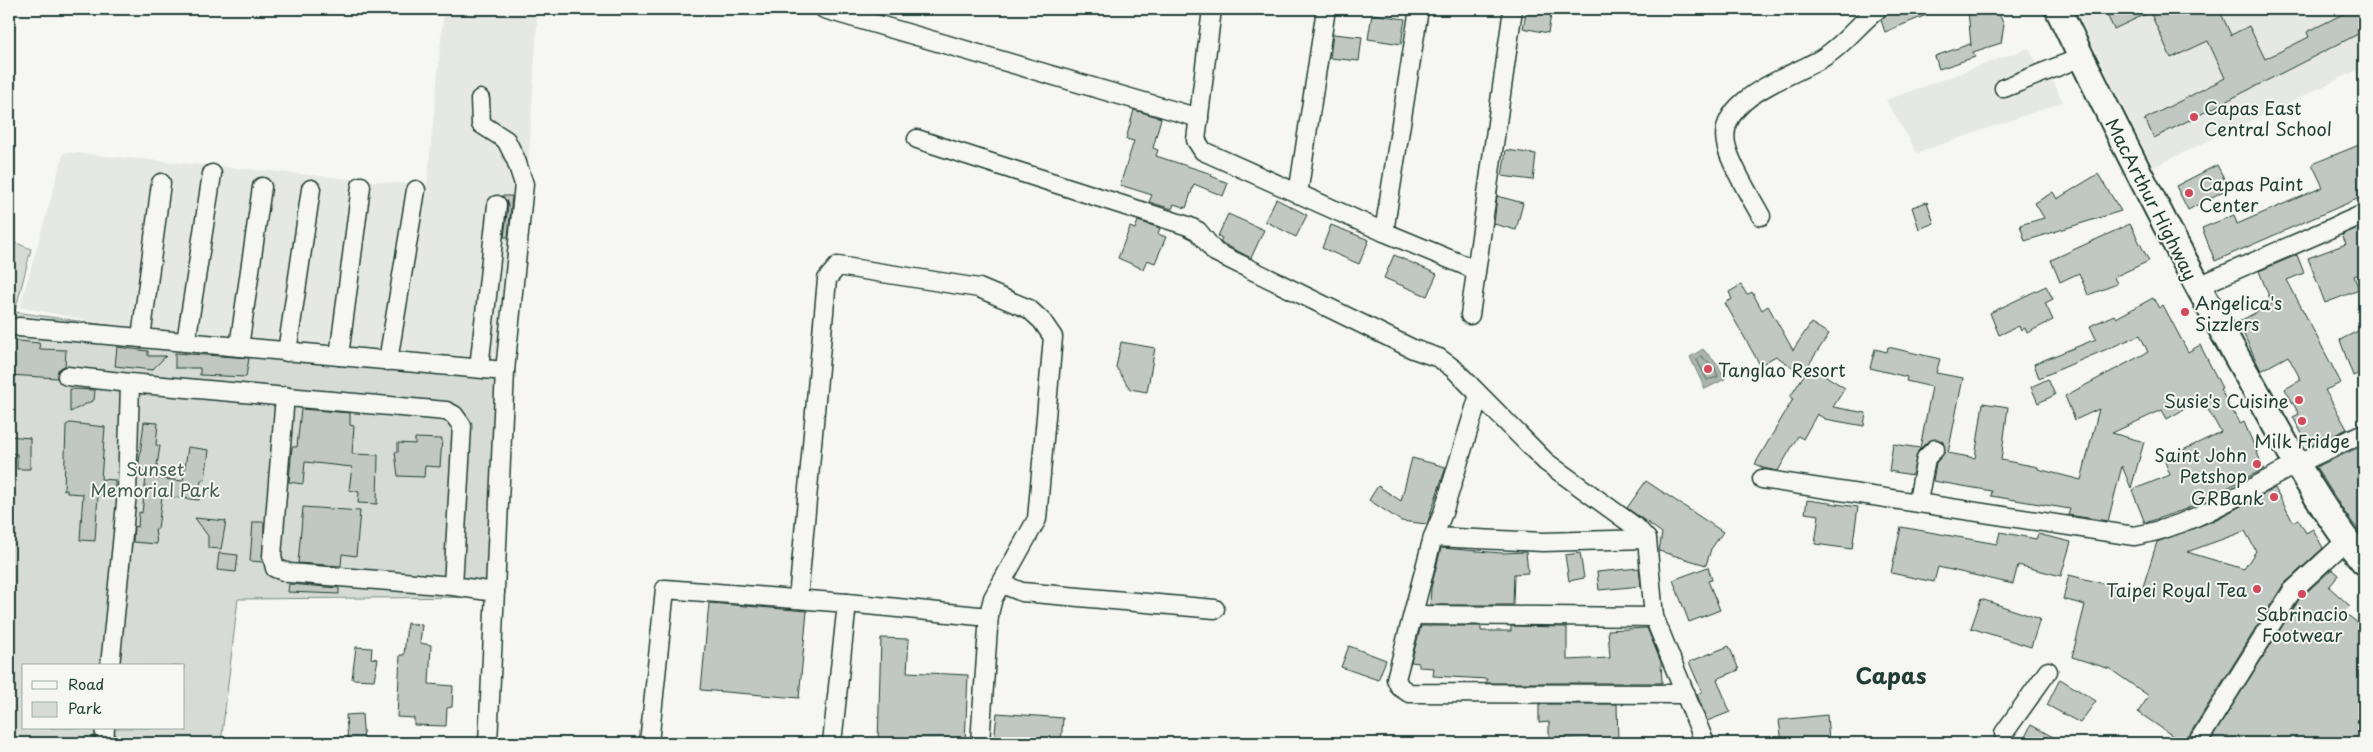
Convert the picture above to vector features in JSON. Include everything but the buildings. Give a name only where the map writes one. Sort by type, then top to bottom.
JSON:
[{"type":"highway","name":"MacArthur Highway","points":[[2058,9],[2196,287],[2297,464],[2346,540],[2364,562]]},
{"type":"street","points":[[824,9],[1199,118]]},
{"type":"street","points":[[1298,194],[1326,9]]},
{"type":"street","points":[[1384,232],[1419,9]]},
{"type":"street","points":[[1470,315],[1513,9]]},
{"type":"street","points":[[1761,216],[1726,148],[1726,127],[1733,112],[1745,100],[1823,58],[1847,40],[1878,9]]},
{"type":"street","points":[[1207,10],[1196,140],[1203,151],[1384,232],[1476,270]]},
{"type":"street","points":[[2004,88],[2082,57]]},
{"type":"street","points":[[480,99],[480,124],[506,140],[516,160],[524,184],[505,371],[488,743]]},
{"type":"street","points":[[917,139],[1188,226],[1198,231],[1215,252],[1413,349],[1439,358],[1454,369],[1546,462],[1637,528],[1647,539],[1654,617],[1705,743]]},
{"type":"street","points":[[186,342],[212,174]]},
{"type":"street","points":[[141,338],[161,183]]},
{"type":"street","points":[[339,356],[361,186]]},
{"type":"street","points":[[239,347],[262,187]]},
{"type":"street","points":[[287,352],[311,189]]},
{"type":"street","points":[[388,361],[416,190]]},
{"type":"street","points":[[480,368],[498,205]]},
{"type":"street","points":[[2196,287],[2364,214]]},
{"type":"street","points":[[798,599],[828,279],[838,266],[979,288],[1028,309],[1042,321],[1053,338],[1038,518],[994,598],[989,618],[980,743]]},
{"type":"street","points":[[19,327],[505,371]]},
{"type":"street","points":[[67,376],[446,411],[459,420],[462,426],[462,453],[453,586]]},
{"type":"street","points":[[110,664],[127,493],[130,383]]},
{"type":"street","points":[[1479,395],[1443,513],[1433,537],[1396,678],[1400,687],[1409,693],[1686,694]]},
{"type":"street","points":[[285,396],[272,556],[276,568],[289,573],[453,586],[494,592]]},
{"type":"street","points":[[1762,479],[1918,501],[2134,536],[2151,533],[2208,511],[2297,464],[2364,433]]},
{"type":"street","points":[[1918,501],[1926,458],[1935,449]]},
{"type":"street","points":[[1433,537],[1543,542],[1647,539]]},
{"type":"street","points":[[2197,743],[2292,592],[2346,540]]},
{"type":"street","points":[[1002,584],[1022,592],[1215,609]]},
{"type":"street","points":[[649,743],[665,589],[847,603],[989,618]]},
{"type":"street","points":[[832,743],[847,603]]},
{"type":"street","points":[[1414,615],[1654,617]]},
{"type":"street","points":[[2005,743],[2004,733],[2048,671]]},
{"type":"street","points":[[104,743],[105,730]]},
{"type":"shaded area","points":[[444,9],[538,9],[515,378],[267,356],[20,307],[64,152],[427,186]]},
{"type":"shaded area","name":"Capas East Central School","points":[[2075,9],[2364,9],[2364,67],[2153,167]]},
{"type":"shaded area","points":[[2029,48],[2045,80],[2052,79],[2063,102],[1917,153],[1886,100]]},
{"type":"green space","name":"Sunset Memorial Park","points":[[9,240],[31,249],[15,312],[503,381],[488,597],[238,599],[221,743],[9,743]]},
{"type":"water","name":"Tanglao Resort","points":[[1703,349],[1718,365],[1725,379],[1705,389],[1690,357]]},
{"type":"place","name":"Capas East Central School","points":[[2194,117]]},
{"type":"place","name":"Capas Paint Center","points":[[2189,193]]},
{"type":"place","name":"Angelica's Sizzlers","points":[[2185,312]]},
{"type":"place","name":"Tanglao Resort","points":[[1708,369]]},
{"type":"place","name":"Susie's Cuisine","points":[[2299,400]]},
{"type":"place","name":"Milk Fridge","points":[[2302,421]]},
{"type":"place","name":"Saint John Petshop","points":[[2257,464]]},
{"type":"place","name":"GRBank","points":[[2274,497]]},
{"type":"place","name":"Taipei Royal Tea","points":[[2257,589]]},
{"type":"place","name":"Sabrinacio Footwear","points":[[2302,594]]},
{"type":"district","name":"Capas","points":[[1891,674]]}]
